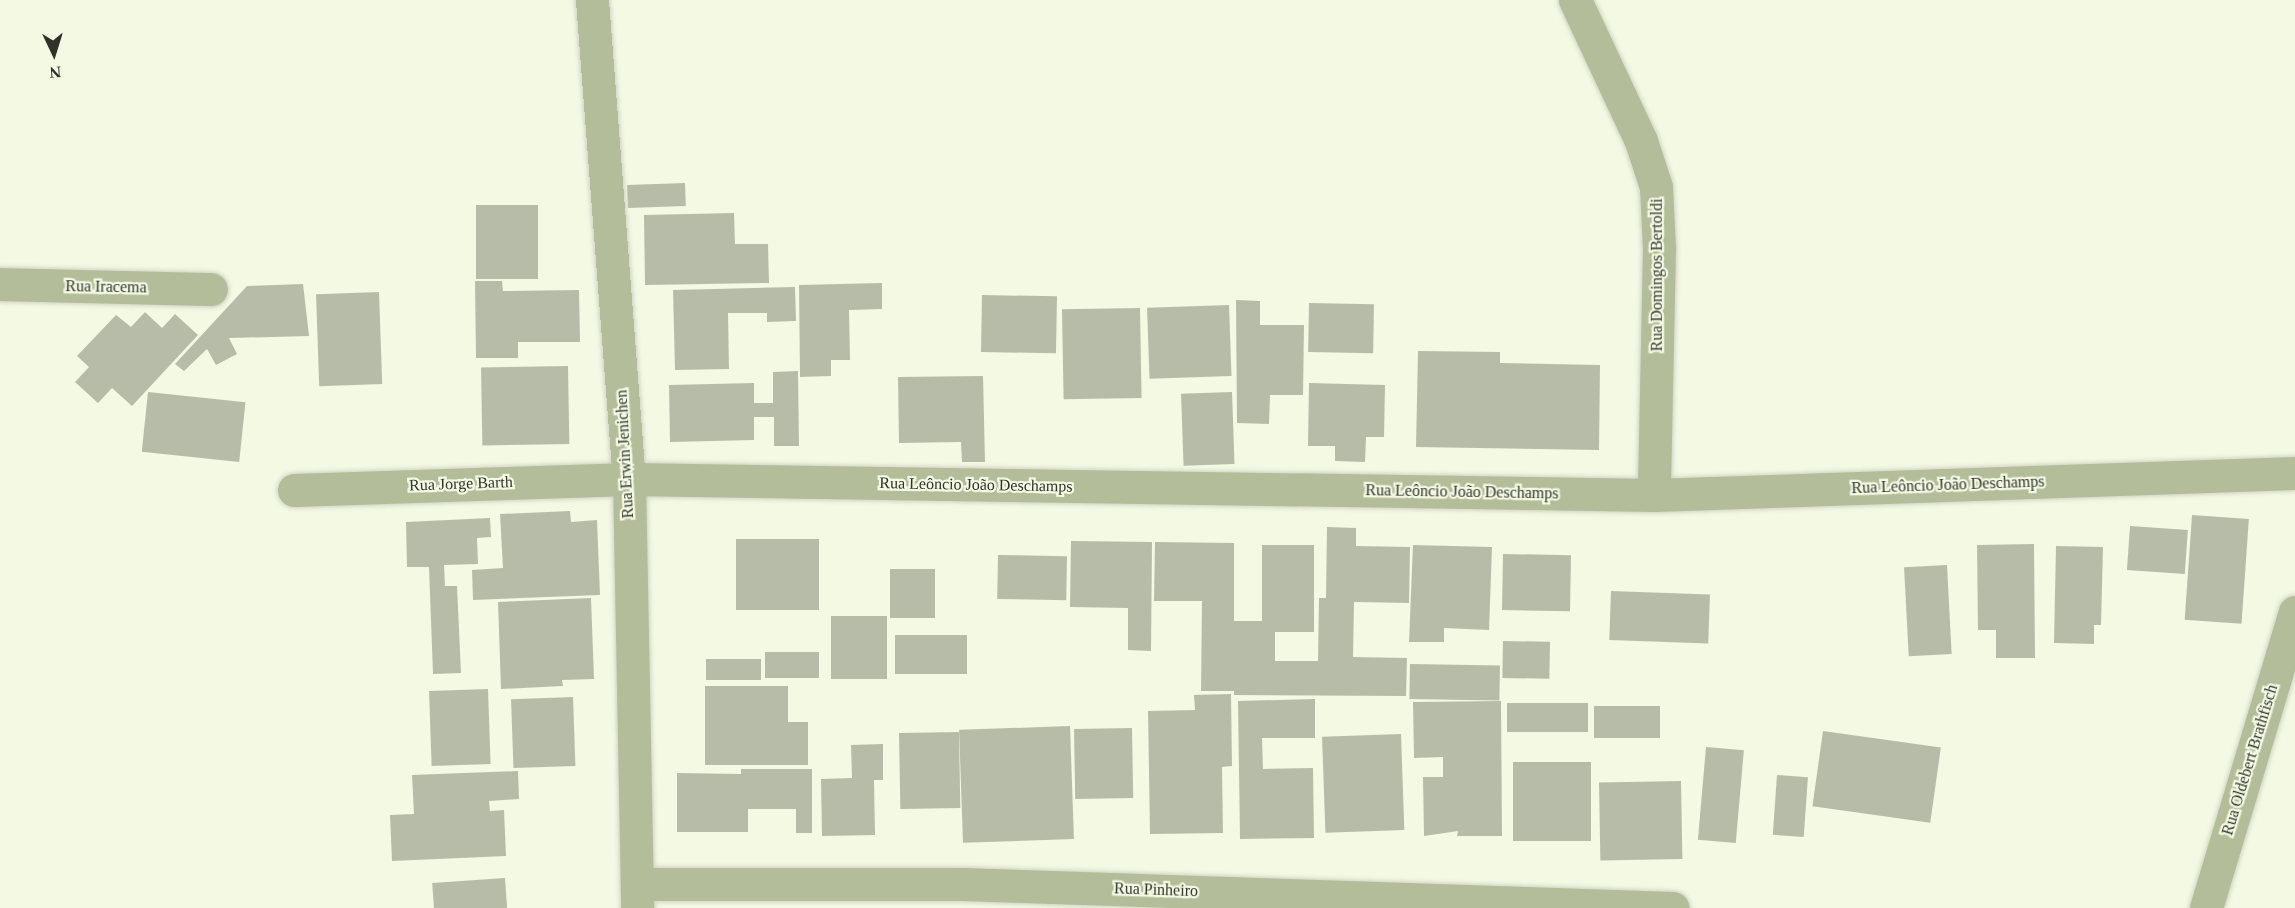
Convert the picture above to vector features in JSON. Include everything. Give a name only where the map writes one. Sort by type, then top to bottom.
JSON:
[{"type":"street","name":"Rua Erwin Jenichen","points":[[592,0],[629,480],[638,896]]},
{"type":"street","name":"Rua Domingos Bertoldi","points":[[1575,0],[1641,141],[1656,187],[1659,248],[1654,495]]},
{"type":"street","name":"Rua Iracema","points":[[0,284],[211,290]]},
{"type":"street","name":"Rua Leôncio João Deschamps","points":[[629,480],[1654,495],[2295,473]]},
{"type":"street","name":"Rua Jorge Barth","points":[[294,490],[629,480]]},
{"type":"street","name":"Rua Oldebert Brathfisch","points":[[2206,908],[2295,612]]},
{"type":"street","name":"Rua Pinheiro","points":[[638,896],[962,884],[1674,908]]},
{"type":"building","points":[[685,183],[686,206],[628,208],[627,185]]},
{"type":"building","points":[[476,205],[538,205],[538,279],[476,279]]},
{"type":"building","points":[[734,213],[735,244],[768,244],[769,283],[645,285],[644,215]]},
{"type":"building","points":[[475,281],[502,281],[503,291],[579,290],[580,342],[518,342],[518,358],[476,358]]},
{"type":"building","points":[[882,283],[882,309],[849,310],[850,360],[831,360],[831,376],[800,377],[799,285]]},
{"type":"building","points":[[303,284],[309,336],[229,338],[237,354],[216,365],[207,349],[184,371],[175,364],[247,286]]},
{"type":"building","points":[[795,287],[796,321],[767,322],[767,313],[728,313],[729,369],[675,370],[673,290]]},
{"type":"building","points":[[379,292],[382,384],[319,386],[316,294]]},
{"type":"building","points":[[982,295],[1057,296],[1056,353],[981,352]]},
{"type":"building","points":[[1236,300],[1260,301],[1260,325],[1304,325],[1303,395],[1270,395],[1269,424],[1237,423]]},
{"type":"building","points":[[1309,303],[1374,304],[1373,353],[1308,352]]},
{"type":"building","points":[[1229,305],[1231,376],[1150,379],[1147,308]]},
{"type":"building","points":[[1140,308],[1142,398],[1064,399],[1062,309]]},
{"type":"building","points":[[145,312],[162,328],[175,314],[198,335],[132,406],[112,388],[98,403],[75,382],[89,367],[77,356],[116,315],[131,327]]},
{"type":"building","points":[[1418,351],[1500,352],[1500,363],[1600,365],[1599,450],[1416,447]]},
{"type":"building","points":[[568,366],[569,444],[482,446],[481,368]]},
{"type":"building","points":[[798,371],[799,446],[774,446],[774,417],[754,417],[754,440],[670,442],[669,385],[754,383],[754,403],[773,403],[773,372]]},
{"type":"building","points":[[983,376],[985,462],[962,462],[961,442],[899,443],[898,377]]},
{"type":"building","points":[[1309,383],[1385,385],[1384,437],[1366,437],[1365,462],[1335,461],[1335,446],[1308,446]]},
{"type":"building","points":[[148,392],[245,402],[239,462],[142,452]]},
{"type":"building","points":[[1232,392],[1235,464],[1184,466],[1181,394]]},
{"type":"building","points":[[570,511],[571,522],[597,520],[600,595],[473,600],[472,570],[503,568],[500,514]]},
{"type":"building","points":[[2192,515],[2249,519],[2242,624],[2185,620]]},
{"type":"building","points":[[490,518],[491,537],[477,538],[478,564],[444,565],[445,586],[457,586],[461,673],[433,674],[429,567],[407,567],[406,522]]},
{"type":"building","points":[[2130,526],[2188,530],[2185,574],[2127,570]]},
{"type":"building","points":[[1327,527],[1356,528],[1356,546],[1410,547],[1409,603],[1354,602],[1353,657],[1407,658],[1406,696],[1234,695],[1234,691],[1201,691],[1202,601],[1154,601],[1155,542],[1234,543],[1234,621],[1262,621],[1262,545],[1314,545],[1314,632],[1275,632],[1275,661],[1318,661],[1319,598],[1326,598]]},
{"type":"building","points":[[736,539],[819,539],[819,610],[736,610]]},
{"type":"building","points":[[1071,541],[1152,542],[1151,651],[1128,650],[1128,608],[1070,607]]},
{"type":"building","points":[[2034,544],[2035,658],[1996,658],[1996,630],[1978,630],[1977,545]]},
{"type":"building","points":[[1413,545],[1492,547],[1489,630],[1444,628],[1444,642],[1409,642]]},
{"type":"building","points":[[2056,546],[2103,547],[2101,625],[2094,625],[2094,644],[2054,643]]},
{"type":"building","points":[[1503,554],[1571,555],[1570,611],[1502,610]]},
{"type":"building","points":[[998,555],[1067,556],[1066,600],[997,599]]},
{"type":"building","points":[[1947,565],[1952,654],[1909,656],[1904,567]]},
{"type":"building","points":[[890,569],[935,569],[935,618],[890,618]]},
{"type":"building","points":[[1611,591],[1710,594],[1708,643],[1609,640]]},
{"type":"building","points":[[591,598],[594,679],[562,680],[563,686],[501,689],[498,602]]},
{"type":"building","points":[[831,616],[887,616],[887,679],[831,679]]},
{"type":"building","points":[[895,635],[967,635],[967,674],[895,674]]},
{"type":"building","points":[[1503,641],[1550,642],[1549,679],[1502,678]]},
{"type":"building","points":[[765,652],[819,652],[819,678],[765,678]]},
{"type":"building","points":[[706,659],[761,659],[761,680],[706,680]]},
{"type":"building","points":[[1410,664],[1500,666],[1499,701],[1409,699]]},
{"type":"building","points":[[705,686],[788,686],[788,722],[808,722],[808,765],[705,765]]},
{"type":"building","points":[[488,689],[491,764],[432,766],[429,691]]},
{"type":"building","points":[[1231,694],[1232,766],[1222,767],[1223,833],[1150,834],[1148,711],[1195,710],[1194,695]]},
{"type":"building","points":[[573,697],[575,766],[513,768],[511,699]]},
{"type":"building","points":[[1315,699],[1315,738],[1262,738],[1263,769],[1313,768],[1314,838],[1240,839],[1238,701]]},
{"type":"building","points":[[1501,701],[1502,836],[1457,836],[1458,831],[1424,836],[1423,777],[1443,777],[1443,757],[1414,758],[1413,702]]},
{"type":"building","points":[[1507,703],[1588,703],[1588,732],[1507,732]]},
{"type":"building","points":[[1594,706],[1660,706],[1660,738],[1594,738]]},
{"type":"building","points":[[1070,726],[1074,839],[963,843],[959,730]]},
{"type":"building","points":[[1132,728],[1133,798],[1075,799],[1074,729]]},
{"type":"building","points":[[1823,731],[1941,748],[1930,823],[1812,806]]},
{"type":"building","points":[[959,732],[960,808],[900,809],[899,733]]},
{"type":"building","points":[[1401,734],[1404,830],[1325,833],[1322,737]]},
{"type":"building","points":[[883,744],[883,780],[874,780],[875,835],[822,836],[821,779],[852,778],[851,745]]},
{"type":"building","points":[[1706,747],[1744,750],[1736,843],[1698,840]]},
{"type":"building","points":[[1513,762],[1591,762],[1591,841],[1513,841]]},
{"type":"building","points":[[741,769],[812,769],[812,833],[796,833],[796,809],[748,809],[748,832],[677,832],[677,773],[741,774]]},
{"type":"building","points":[[518,771],[519,799],[489,801],[490,811],[504,810],[506,856],[392,861],[390,815],[414,814],[412,775]]},
{"type":"building","points":[[1777,775],[1808,777],[1804,837],[1773,835]]},
{"type":"building","points":[[1681,781],[1682,859],[1600,860],[1599,782]]},
{"type":"building","points":[[505,878],[507,908],[434,908],[432,883]]}]
